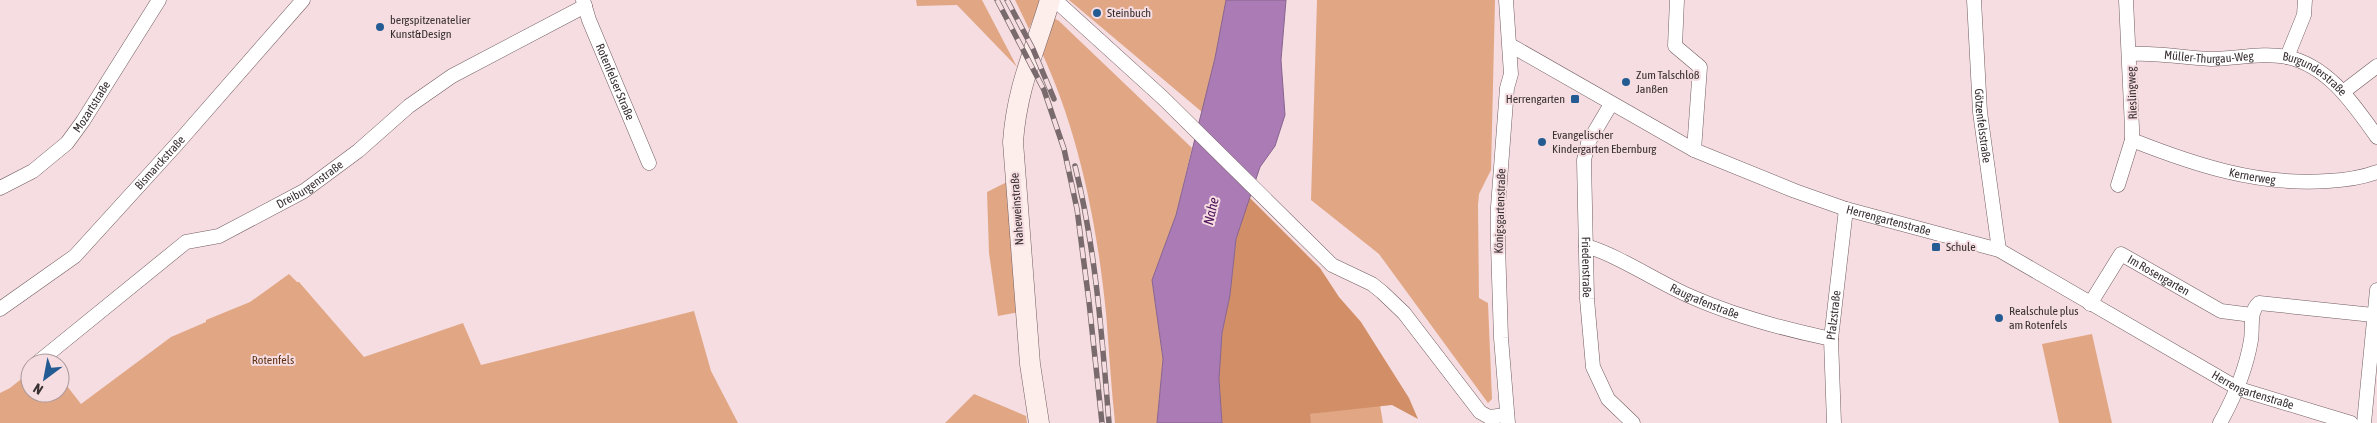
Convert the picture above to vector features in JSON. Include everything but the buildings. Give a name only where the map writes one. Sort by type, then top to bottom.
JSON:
[{"type":"main road","name":"Naheweinstraße","points":[[1039,423],[1029,354],[1014,142],[1017,107],[1025,72],[1050,0]]},
{"type":"street","name":"Mozartstraße","points":[[0,188],[33,171],[56,153],[83,121],[158,0]]},
{"type":"street","name":"Bismarckstraße","points":[[0,309],[75,256],[176,145],[303,0]]},
{"type":"street","points":[[1055,0],[1162,98],[1322,255],[1339,270],[1372,284],[1393,302],[1445,364],[1480,412],[1489,417],[1508,419]]},
{"type":"street","name":"Königsgartenstraße","points":[[1506,0],[1511,74],[1507,88],[1499,199],[1498,245],[1501,338],[1508,419]]},
{"type":"street","points":[[1677,0],[1675,46],[1700,67],[1694,150]]},
{"type":"street","points":[[1974,0],[1980,0]]},
{"type":"street","name":"Götzenfelsstraße","points":[[1974,0],[1980,112],[1999,250]]},
{"type":"street","name":"Rieslingweg","points":[[2118,185],[2132,140],[2130,54],[2126,0]]},
{"type":"street","name":"Burgunderstraße","points":[[2305,0],[2304,15],[2287,57],[2316,70],[2343,92],[2377,137]]},
{"type":"street","name":"Rotenfelser Straße","points":[[584,3],[589,20],[649,163]]},
{"type":"street","name":"Dreiburgenstraße","points":[[49,353],[186,242],[219,236],[304,191],[358,151],[408,106],[452,76],[584,3]]},
{"type":"street","name":"Herrengartenstraße","points":[[1510,45],[1694,150],[1795,191],[1846,209],[1999,250],[2239,389],[2351,423]]},
{"type":"street","name":"Müller-Thurgau-Weg","points":[[2130,54],[2220,59],[2287,57]]},
{"type":"street","points":[[2343,92],[2377,66]]},
{"type":"street","name":"Friedenstraße","points":[[1611,104],[1588,143],[1584,160],[1588,332],[1593,368],[1608,399],[1633,423]]},
{"type":"street","name":"Kernerweg","points":[[2132,140],[2213,169],[2247,177],[2322,181],[2352,179],[2377,172]]},
{"type":"street","name":"Pfalzstraße","points":[[1834,423],[1831,339],[1846,209]]},
{"type":"street","name":"Raugrafenstraße","points":[[1586,246],[1711,304],[1777,328],[1831,339]]},
{"type":"street","name":"Im Rosengarten","points":[[2090,304],[2121,254],[2221,311],[2252,315]]},
{"type":"street","points":[[2364,423],[2373,315],[2377,290]]},
{"type":"street","points":[[2220,423],[2239,389],[2251,343],[2252,315],[2256,305],[2264,303],[2373,315]]},
{"type":"green space","points":[[916,0],[982,0],[1017,67],[957,5],[917,6]]},
{"type":"green space","points":[[1015,0],[1041,0],[1029,29]]},
{"type":"green space","points":[[1069,0],[1226,0],[1202,112]]},
{"type":"green space","points":[[1317,0],[1495,0],[1491,170],[1479,194],[1478,205],[1479,298],[1488,303],[1492,399],[1488,403],[1379,254],[1311,200]]},
{"type":"green space","points":[[1052,17],[1059,21],[1192,148],[1176,215],[1152,280],[1163,359],[1157,423],[1115,423],[1106,313],[1091,212],[1076,146],[1066,114],[1041,51]]},
{"type":"green space","points":[[1007,182],[1020,312],[998,316],[989,253],[987,192]]},
{"type":"green space","name":"Rotenfels","points":[[289,274],[299,282],[364,357],[463,323],[481,365],[694,311],[711,371],[738,423],[0,423],[0,393],[20,380],[20,403],[70,403],[70,390],[81,404],[171,337],[250,302]]},
{"type":"green space","points":[[2092,334],[2112,423],[2059,423],[2042,344]]},
{"type":"green space","points":[[974,394],[1026,416],[1027,423],[945,423]]},
{"type":"green space","points":[[1380,405],[1383,423],[1311,423],[1309,414]]},
{"type":"shaded area","points":[[1249,197],[1320,268],[1339,297],[1361,322],[1409,398],[1418,419],[1392,405],[1310,414],[1311,423],[1222,423],[1219,379],[1222,333],[1230,295],[1236,239]]},
{"type":"water","name":"Nahe","points":[[1226,0],[1286,0],[1281,60],[1285,115],[1275,146],[1260,167],[1236,239],[1230,295],[1222,333],[1219,379],[1222,423],[1157,423],[1163,359],[1152,280],[1176,215],[1215,58]]},
{"type":"railway","points":[[997,0],[1044,90],[1064,149],[1077,209],[1102,423]]},
{"type":"railway","points":[[1007,0],[1033,49],[1054,99]]},
{"type":"railway","points":[[1075,166],[1093,262],[1101,326],[1109,423]]},
{"type":"place","name":"Steinbuch","points":[[1097,13]]},
{"type":"place","name":"bergspitzenatelier Kunst&Design","points":[[380,27]]},
{"type":"place","name":"Zum Talschloß Janßen","points":[[1626,82]]},
{"type":"place","name":"Herrengarten","points":[[1575,99]]},
{"type":"place","name":"Evangelischer Kindergarten Ebernburg","points":[[1542,142]]},
{"type":"place","name":"Schule","points":[[1936,247]]},
{"type":"place","name":"Realschule plus am Rotenfels","points":[[1999,318]]}]
